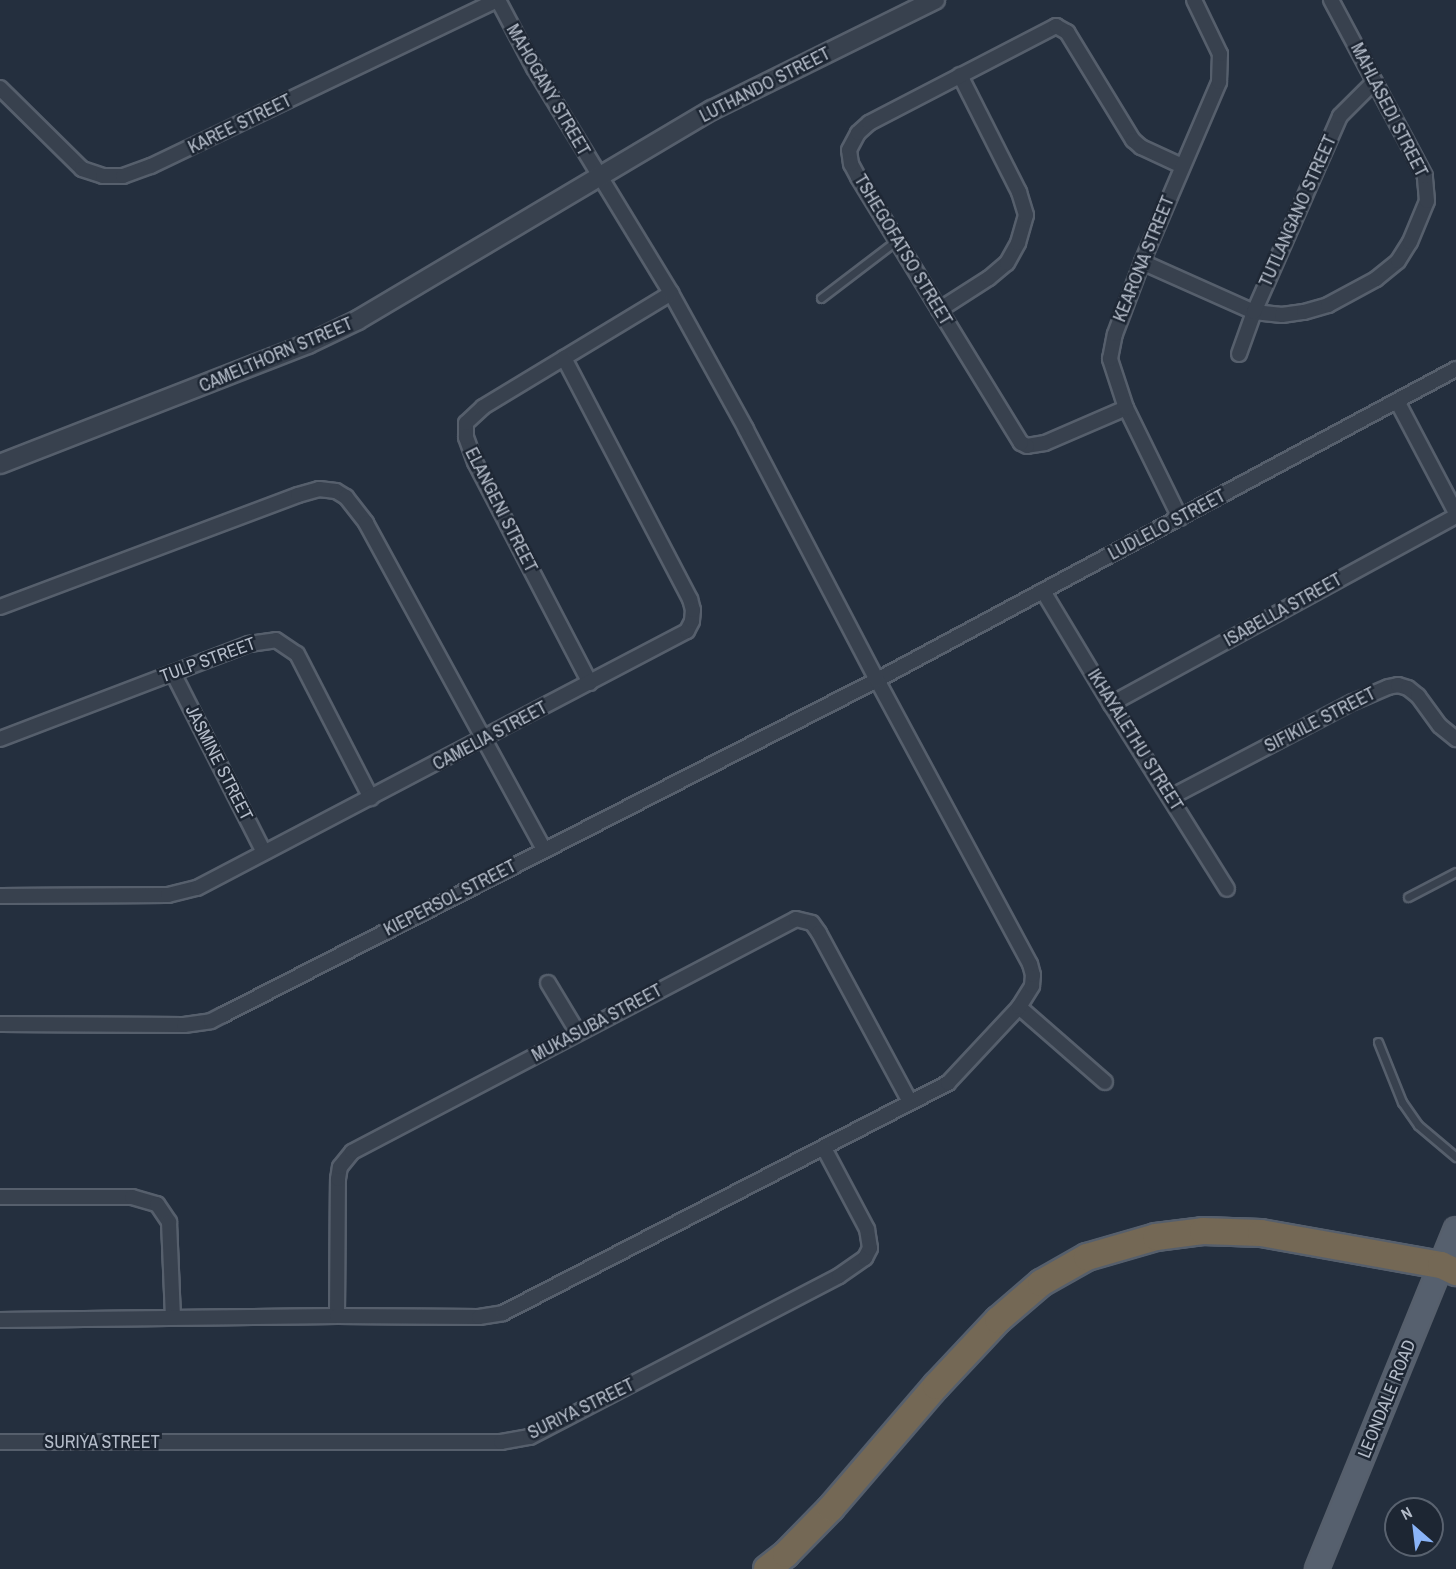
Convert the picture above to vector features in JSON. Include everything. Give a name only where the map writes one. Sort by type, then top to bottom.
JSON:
[{"type":"highway","points":[[767,1569],[831,1508],[936,1386],[998,1320],[1041,1282],[1087,1257],[1156,1237],[1203,1231],[1262,1233],[1449,1269]]},
{"type":"main road","name":"LEONDALE ROAD","points":[[1317,1569],[1449,1269],[1456,1229]]},
{"type":"street","name":"KAREE STREET","points":[[0,88],[82,169],[103,176],[123,176],[151,166],[498,0]]},
{"type":"street","name":"MAHOGANY STREET","points":[[0,1320],[173,1317],[479,1317],[503,1313],[948,1083],[1018,1007],[1032,986],[1033,975],[1030,964],[877,680],[746,429],[671,293],[599,179],[518,40],[498,0]]},
{"type":"street","name":"LUTHANDO STREET","points":[[599,179],[712,110],[935,0]]},
{"type":"street","name":"KEARONA STREET","points":[[1180,518],[1126,408],[1112,370],[1111,346],[1142,262],[1210,105],[1221,65],[1216,40],[1194,0]]},
{"type":"street","name":"MAHLASEDI STREET","points":[[1142,262],[1254,312],[1282,315],[1328,305],[1376,279],[1398,261],[1410,242],[1427,201],[1425,176],[1331,0]]},
{"type":"street","name":"TSHEGOFATSO STREET","points":[[1126,408],[1045,443],[1027,446],[1016,437],[851,164],[848,157],[851,144],[862,128],[869,123],[1048,28],[1060,27],[1067,32],[1134,140],[1141,147],[1182,166]]},
{"type":"street","points":[[939,310],[989,278],[1007,263],[1018,243],[1026,214],[1019,192],[960,75]]},
{"type":"street","name":"TUTLANGANO STREET","points":[[1239,354],[1254,312],[1340,117],[1375,81]]},
{"type":"street","name":"CAMELTHORN STREET","points":[[0,464],[308,344],[410,291],[599,179]]},
{"type":"street","name":"ELANGENI STREET","points":[[590,683],[475,462],[466,437],[466,423],[476,412],[671,293]]},
{"type":"street","name":"CAMELIA STREET","points":[[0,896],[182,893],[197,888],[678,638],[687,631],[692,621],[693,610],[564,358]]},
{"type":"street","name":"LUDLELO STREET","points":[[877,680],[1456,369]]},
{"type":"street","points":[[1397,401],[1456,515]]},
{"type":"street","points":[[0,607],[298,495],[319,489],[336,491],[351,502],[366,523],[544,849]]},
{"type":"street","name":"ISABELLA STREET","points":[[1111,704],[1456,515]]},
{"type":"street","name":"IKHAYALETHU STREET","points":[[1043,591],[1227,889]]},
{"type":"street","name":"TULP STREET","points":[[0,739],[173,673],[265,640],[276,640],[297,654],[371,798]]},
{"type":"street","name":"JASMINE STREET","points":[[173,673],[264,852]]},
{"type":"street","name":"KIEPERSOL STREET","points":[[0,1024],[184,1025],[211,1021],[877,680]]},
{"type":"street","name":"SIFIKILE STREET","points":[[1171,797],[1353,702],[1388,687],[1398,685],[1408,688],[1418,696],[1440,726],[1456,739]]},
{"type":"street","name":"MUKASUBA STREET","points":[[337,1316],[338,1179],[344,1160],[352,1152],[787,923],[804,919],[812,923],[819,933],[910,1102]]},
{"type":"street","points":[[548,983],[578,1033]]},
{"type":"street","points":[[1018,1007],[1105,1082]]},
{"type":"street","name":"SURIYA STREET","points":[[0,1442],[501,1442],[530,1437],[839,1276],[865,1258],[870,1248],[867,1229],[824,1148]]},
{"type":"street","points":[[0,1197],[132,1197],[157,1204],[169,1222],[173,1317]]},
{"type":"lane","points":[[820,298],[897,240]]},
{"type":"lane","points":[[1408,897],[1456,872]]},
{"type":"lane","points":[[1378,1042],[1407,1110],[1418,1125],[1456,1157]]}]
